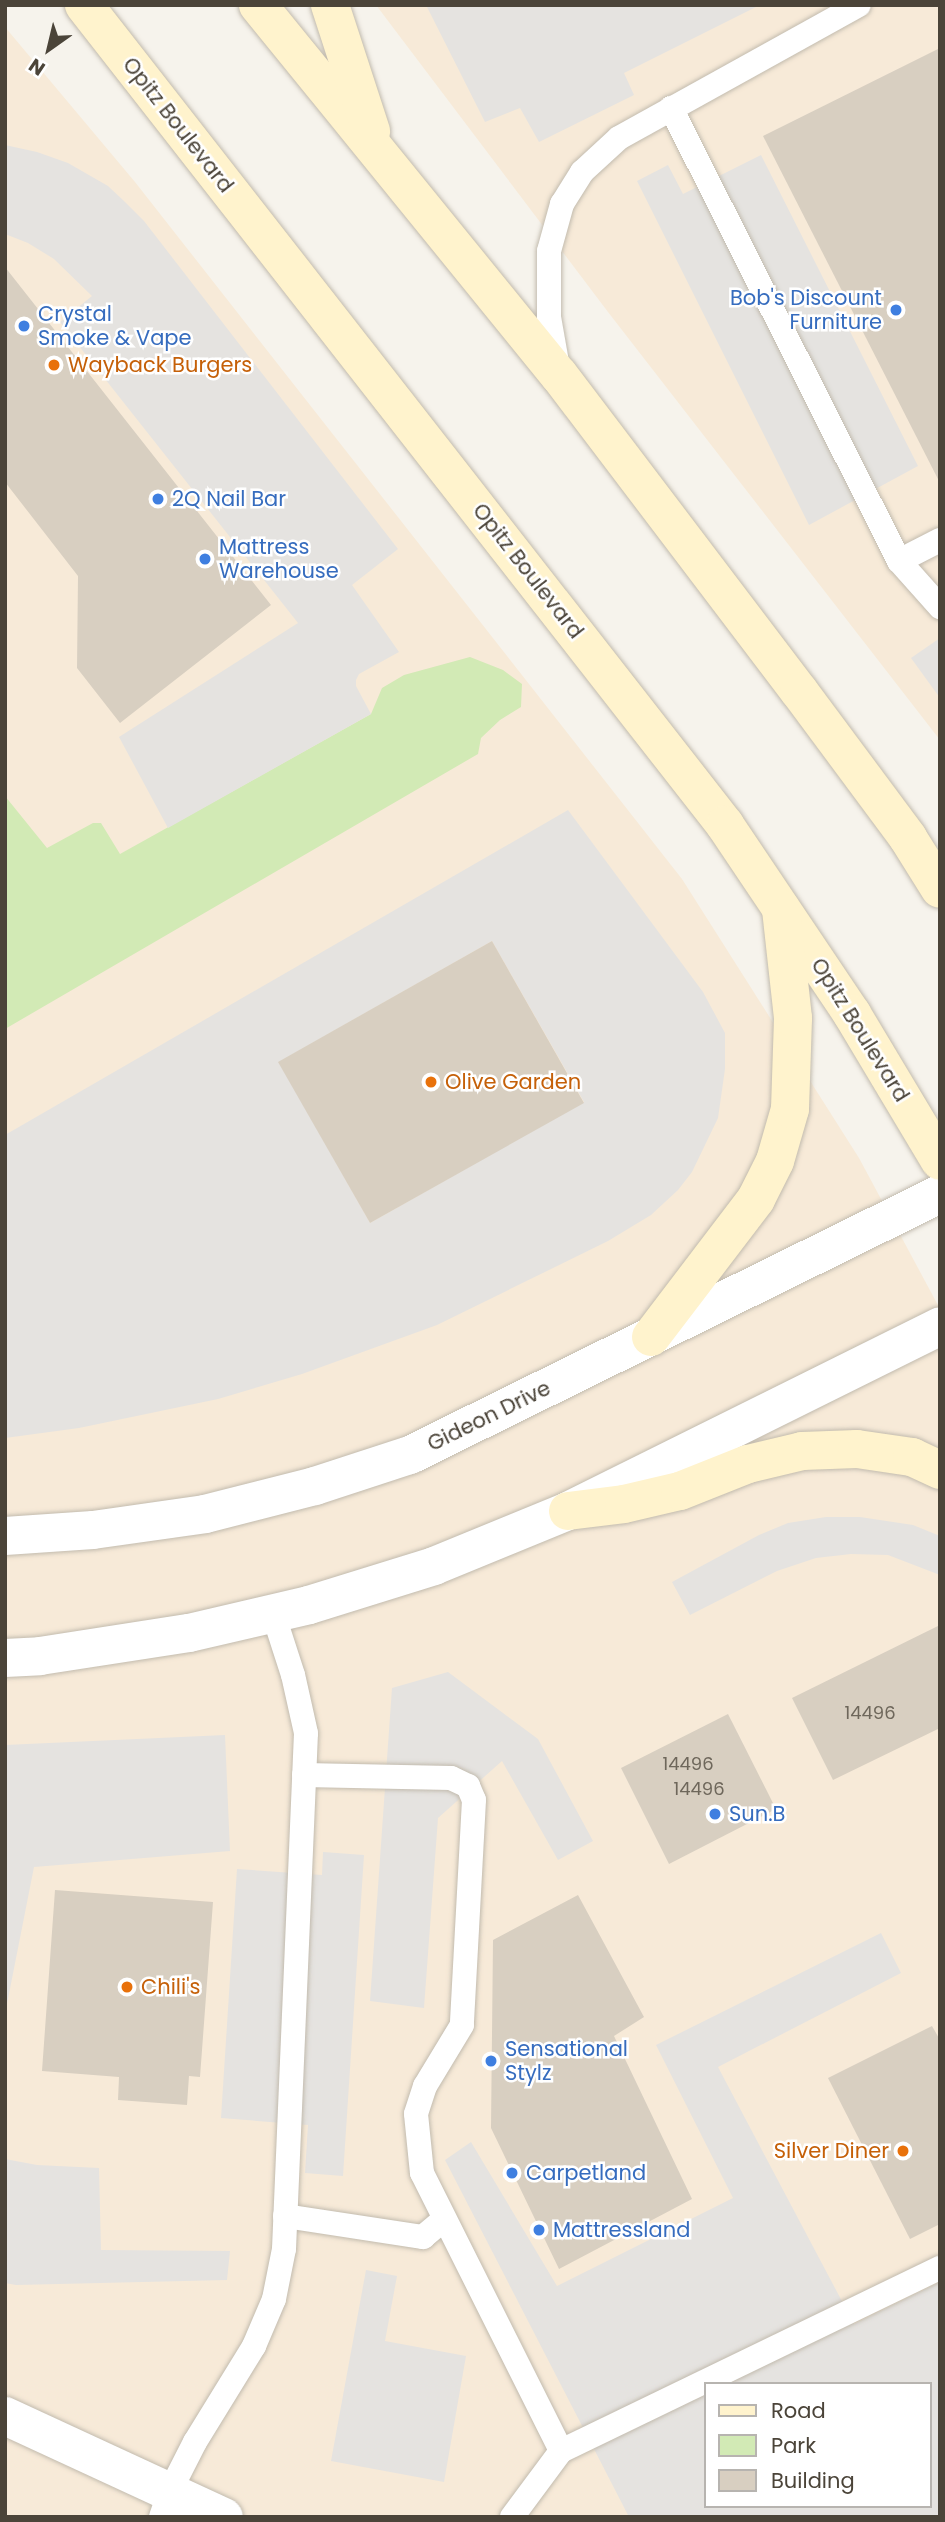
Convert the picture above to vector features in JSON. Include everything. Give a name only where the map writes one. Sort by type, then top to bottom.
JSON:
[{"type":"main road","name":"Opitz Boulevard","points":[[84,5],[641,715],[780,904],[852,1014],[940,1161]]},
{"type":"main road","points":[[258,5],[559,375],[873,791],[940,889]]},
{"type":"main road","points":[[330,5],[378,153]]},
{"type":"main road","points":[[873,791],[940,840]]},
{"type":"main road","points":[[651,1337],[756,1199],[775,1161],[790,1109],[793,1018],[780,904]]},
{"type":"main road","points":[[568,1511],[624,1504],[681,1491],[748,1464],[802,1451],[857,1449],[912,1457],[940,1470]]},
{"type":"street","name":"Gideon Drive","points":[[5,1536],[93,1530],[205,1514],[315,1486],[410,1455],[940,1194]]},
{"type":"street","points":[[5,1658],[40,1656],[189,1633],[273,1613],[435,1566],[568,1511],[940,1326]]},
{"type":"street","points":[[5,2416],[165,2504],[224,2517]]},
{"type":"lane","points":[[559,375],[547,294],[549,251],[562,204],[582,172],[604,149],[671,108],[859,5]]},
{"type":"lane","points":[[671,108],[899,561],[940,607]]},
{"type":"lane","points":[[899,561],[940,540]]},
{"type":"lane","points":[[165,2504],[215,2406],[254,2346],[274,2299],[284,2249],[306,1733],[293,1675],[273,1613]]},
{"type":"lane","points":[[304,1775],[451,1779],[468,1786],[474,1800],[462,2025],[425,2086],[416,2114],[422,2173],[443,2220],[561,2451]]},
{"type":"lane","points":[[285,2216],[423,2237],[443,2220]]},
{"type":"lane","points":[[512,2517],[561,2451],[940,2268]]},
{"type":"shaded area","points":[[376,5],[940,5],[940,740],[608,312]]},
{"type":"shaded area","points":[[426,5],[760,5],[624,73],[634,95],[539,142],[520,108],[485,122]]},
{"type":"shaded area","points":[[5,27],[135,182],[682,879],[859,1158],[940,1309],[940,2517],[5,2517]]},
{"type":"shaded area","points":[[5,145],[68,163],[108,186],[144,221],[398,549],[352,585],[399,652],[359,674],[356,680],[356,686],[371,714],[168,828],[119,737],[298,623],[60,322],[92,296],[54,259],[28,243],[5,234]]},
{"type":"shaded area","points":[[761,155],[918,466],[809,525],[637,181],[668,165],[683,194]]},
{"type":"shaded area","points":[[940,638],[940,698],[911,658]]},
{"type":"shaded area","points":[[568,810],[703,992],[725,1033],[725,1069],[718,1118],[692,1172],[678,1190],[651,1215],[608,1241],[437,1325],[302,1374],[218,1399],[79,1428],[5,1438],[5,1135]],"holes":[[[492,941],[584,1102],[370,1223],[279,1062]]]},
{"type":"shaded area","points":[[826,1517],[860,1517],[913,1525],[940,1536],[940,1575],[888,1555],[851,1554],[816,1558],[777,1571],[690,1615],[672,1582],[759,1535],[788,1523]]},
{"type":"shaded area","points":[[448,1672],[538,1739],[593,1841],[558,1860],[502,1761],[438,1818],[424,2008],[370,2001],[392,1688]]},
{"type":"shaded area","points":[[225,1735],[230,1851],[34,1867],[5,2014],[5,1745]]},
{"type":"shaded area","points":[[323,1852],[364,1855],[343,2176],[305,2173],[308,2125],[221,2118],[237,1869],[322,1875]]},
{"type":"shaded area","points":[[881,1933],[901,1973],[718,2067],[854,2324],[940,2282],[940,2517],[629,2517],[445,2160],[471,2142],[557,2286],[733,2198],[656,2045]]},
{"type":"shaded area","points":[[5,2159],[37,2165],[99,2168],[101,2250],[230,2251],[227,2280],[16,2285],[5,2283]]},
{"type":"shaded area","points":[[366,2270],[397,2276],[385,2341],[466,2356],[444,2482],[331,2461]]},
{"type":"green space","points":[[470,657],[503,670],[522,684],[521,707],[500,720],[481,738],[478,754],[5,1029],[5,796],[47,848],[93,823],[101,823],[120,854],[371,714],[382,688],[404,675]]},
{"type":"building","name":"Bob's Discount Furniture","points":[[940,48],[940,483],[763,136]]},
{"type":"building","points":[[5,267],[271,605],[120,723],[77,668],[78,576],[5,482]]},
{"type":"building","name":"Olive Garden","points":[[492,941],[584,1103],[370,1223],[278,1062]]},
{"type":"building","name":"Sun.B","points":[[940,1625],[940,1728],[833,1780],[792,1698]]},
{"type":"building","points":[[728,1714],[776,1809],[669,1864],[621,1768]]},
{"type":"building","name":"Chili's","points":[[55,1890],[213,1902],[200,2077],[189,2076],[187,2105],[118,2100],[119,2077],[42,2071]]},
{"type":"building","points":[[578,1895],[644,2017],[614,2036],[692,2199],[559,2269],[491,2128],[493,1940]]},
{"type":"building","name":"Silver Diner","points":[[932,2026],[940,2040],[940,2224],[910,2239],[828,2078]]},
{"type":"place","name":"Bob's Discount Furniture","points":[[896,310]]},
{"type":"place","name":"Crystal Smoke & Vape","points":[[24,326]]},
{"type":"place","name":"Wayback Burgers","points":[[54,365]]},
{"type":"place","name":"2Q Nail Bar","points":[[158,499]]},
{"type":"place","name":"Mattress Warehouse","points":[[205,559]]},
{"type":"place","name":"Olive Garden","points":[[431,1082]]},
{"type":"place","name":"Sun.B","points":[[715,1814]]},
{"type":"place","name":"Chili's","points":[[127,1987]]},
{"type":"place","name":"Sensational Stylz","points":[[491,2061]]},
{"type":"place","name":"Silver Diner","points":[[903,2151]]},
{"type":"place","name":"Carpetland","points":[[512,2173]]},
{"type":"place","name":"Mattressland","points":[[539,2230]]}]
